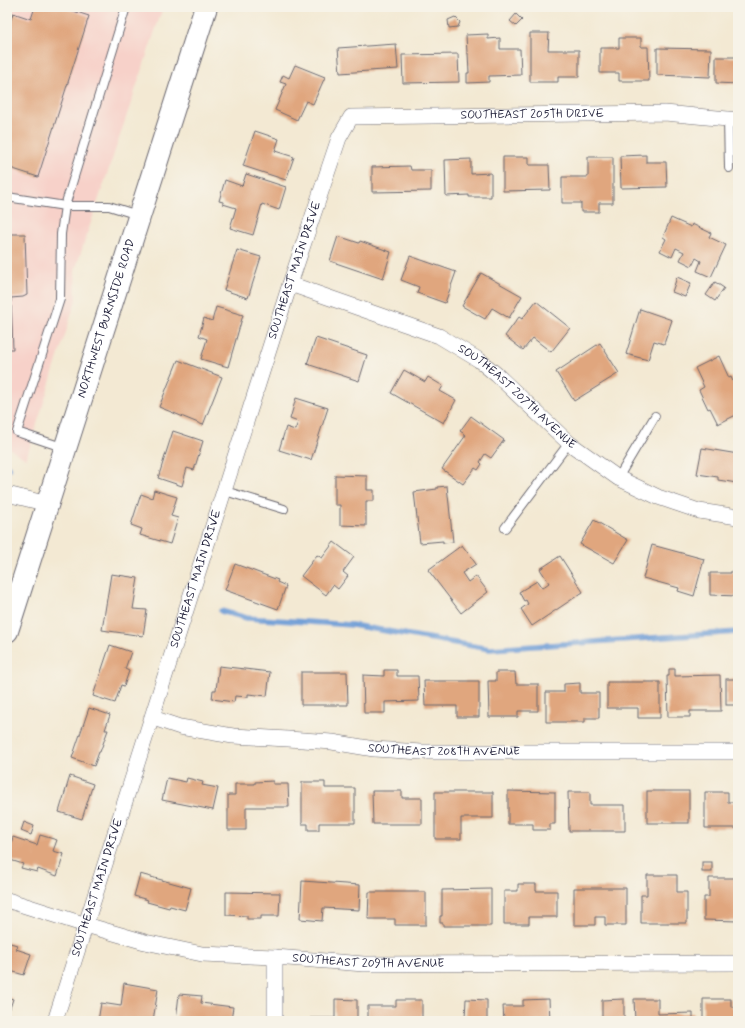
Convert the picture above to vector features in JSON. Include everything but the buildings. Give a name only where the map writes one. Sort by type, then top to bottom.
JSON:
[{"type":"main road","name":"NORTHWEST BURNSIDE ROAD","points":[[8,625],[206,7]]},
{"type":"street","name":"SOUTHEAST 205TH DRIVE","points":[[339,138],[351,117],[665,113],[733,119]]},
{"type":"street","name":"SOUTHEAST MAIN DRIVE","points":[[56,1021],[290,284],[339,138]]},
{"type":"street","name":"SOUTHEAST 207TH AVENUE","points":[[290,284],[439,336],[480,360],[498,375],[569,443],[618,478],[658,497],[699,512],[738,517]]},
{"type":"street","points":[[7,494],[48,504]]},
{"type":"street","name":"SOUTHEAST 208TH AVENUE","points":[[152,718],[180,727],[233,736],[332,742],[374,749],[421,752],[738,752]]},
{"type":"street","name":"SOUTHEAST 209TH AVENUE","points":[[7,900],[145,942],[202,954],[275,957],[364,964],[738,963]]},
{"type":"street","points":[[275,957],[275,1021]]},
{"type":"lane","points":[[65,449],[17,432],[60,298],[61,234],[65,206],[126,7]]},
{"type":"lane","points":[[729,168],[733,119]]},
{"type":"lane","points":[[7,197],[65,206],[109,206],[140,216]]},
{"type":"lane","points":[[618,478],[655,416]]},
{"type":"lane","points":[[505,528],[569,443]]},
{"type":"lane","points":[[225,491],[284,509]]},
{"type":"shaded area","points":[[7,7],[163,7],[75,270],[76,300],[26,459],[7,447]]},
{"type":"waterway","points":[[221,611],[247,618],[352,625],[490,649],[738,632]]}]
